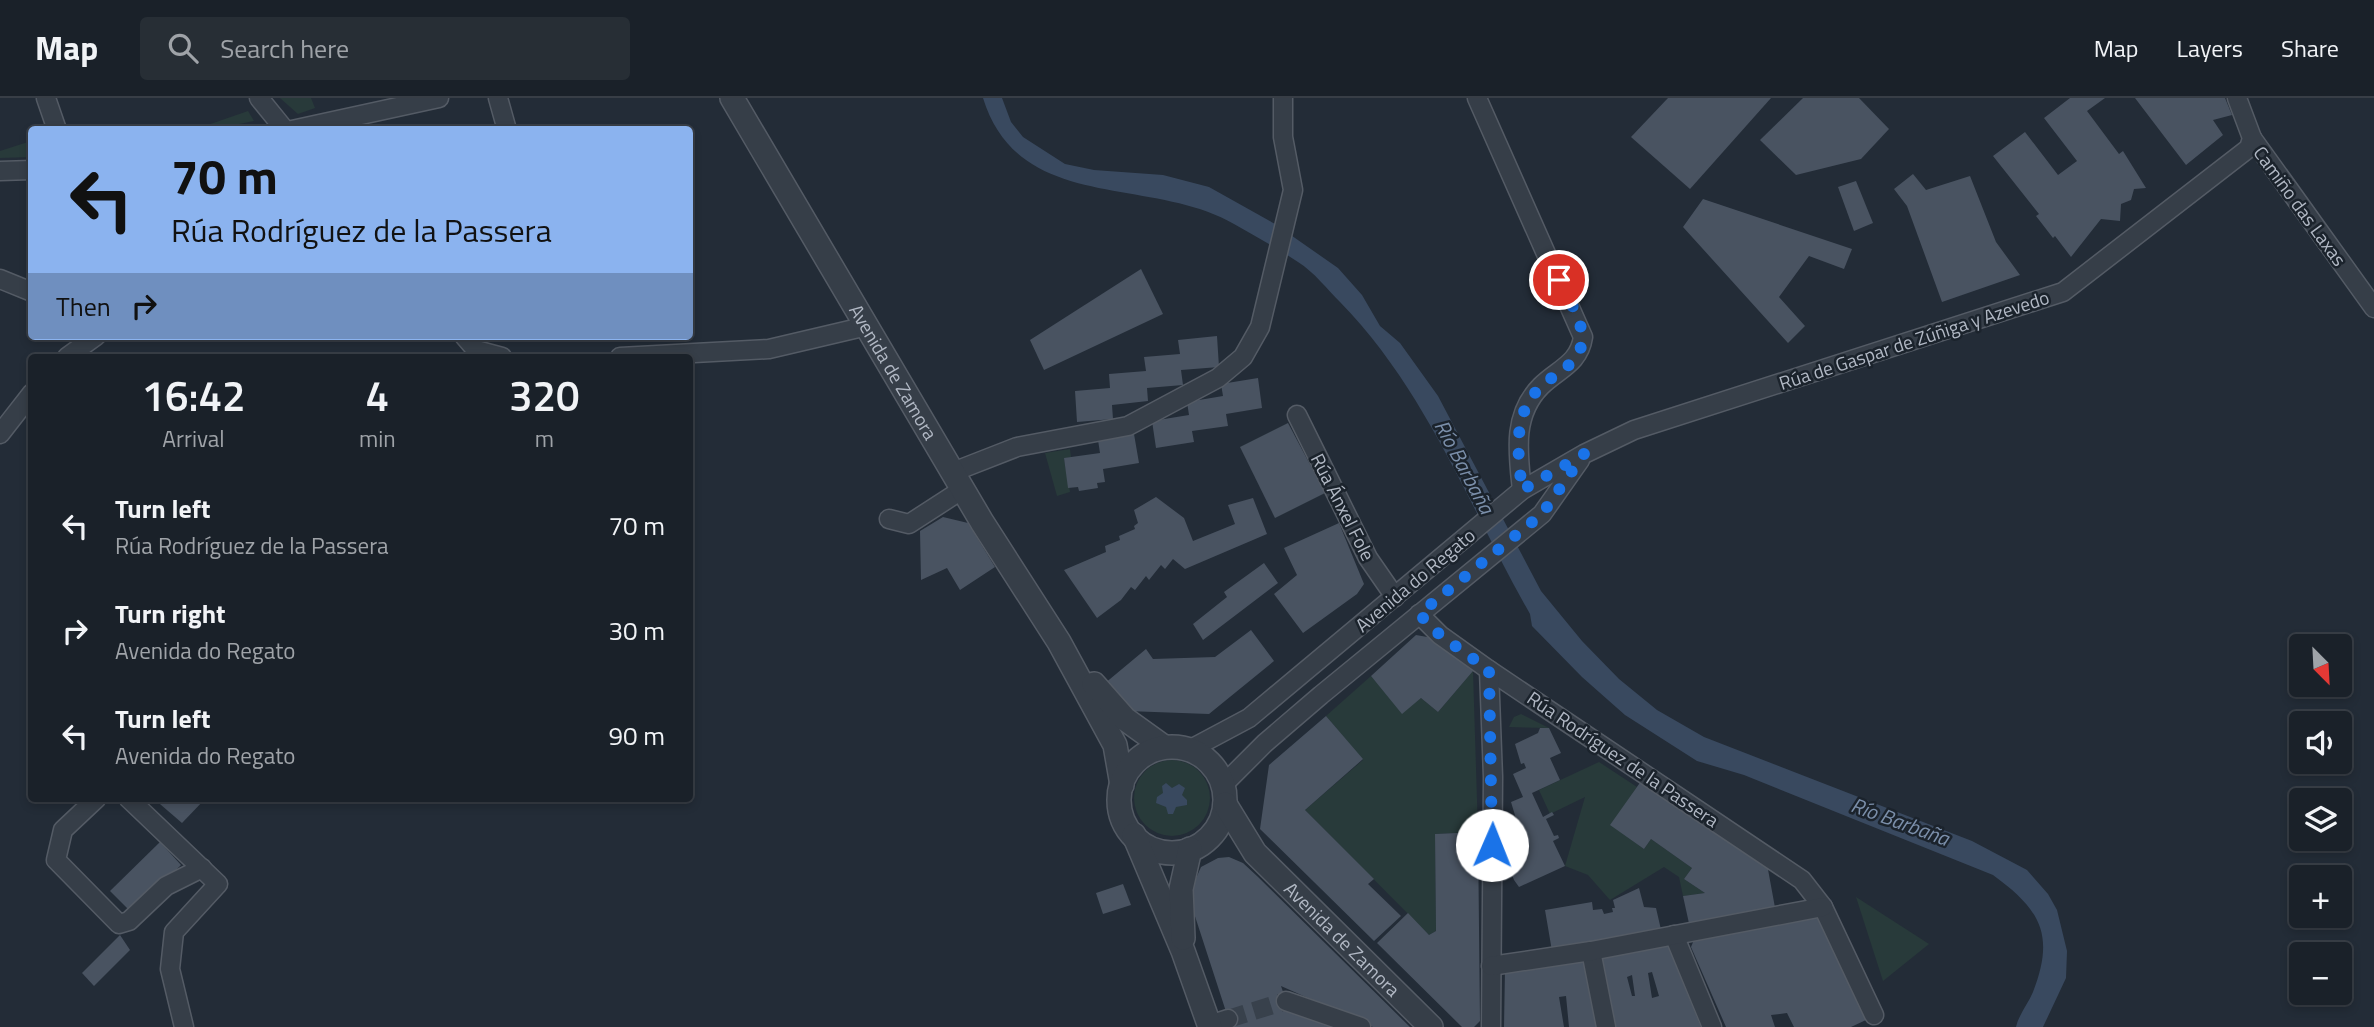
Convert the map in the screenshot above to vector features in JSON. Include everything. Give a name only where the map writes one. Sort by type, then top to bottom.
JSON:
[{"type":"street","points":[[46,98],[56,126]]},
{"type":"street","points":[[260,98],[282,126]]},
{"type":"street","points":[[328,126],[439,98]]},
{"type":"street","points":[[498,98],[506,126]]},
{"type":"street","name":"Avenida de Zamora","points":[[732,98],[958,481],[1059,642],[1115,745],[1122,785]]},
{"type":"street","points":[[889,519],[909,524],[958,481],[1017,447],[1128,426],[1232,369],[1252,344],[1273,283],[1293,190],[1283,137],[1283,98]]},
{"type":"street","points":[[1477,98],[1583,337],[1574,359],[1541,386],[1527,405],[1517,446],[1522,490]]},
{"type":"street","name":"Camiño das Laxas","points":[[2237,98],[2250,143],[2374,308]]},
{"type":"street","name":"Rúa de Gaspar de Zúñiga y Azevedo","points":[[1584,454],[1634,430],[2063,292],[2250,143]]},
{"type":"street","points":[[0,171],[28,170]]},
{"type":"street","points":[[0,279],[28,290]]},
{"type":"street","points":[[676,354],[769,349],[867,326]]},
{"type":"street","points":[[71,354],[90,340]]},
{"type":"street","points":[[467,340],[476,350],[491,354]]},
{"type":"street","points":[[0,434],[28,398]]},
{"type":"street","name":"Rúa Ánxel Fole","points":[[1297,415],[1368,558],[1395,597]]},
{"type":"street","name":"Avenida do Regato","points":[[1189,750],[1249,718],[1522,490],[1584,454]]},
{"type":"street","name":"Avenida do Regato","points":[[1224,795],[1265,743],[1542,514],[1584,454]]},
{"type":"street","name":"Rúa Rodríguez de la Passera","points":[[1419,614],[1440,635],[1489,670],[1802,880],[1823,907],[1874,1016]]},
{"type":"street","name":"Avenida de Zamora","points":[[1059,642],[1115,710],[1164,747]]},
{"type":"street","points":[[1489,670],[1491,1027]]},
{"type":"street","points":[[1184,951],[1180,898],[1198,845],[1221,820],[1224,795],[1210,764],[1189,750],[1164,747],[1147,752],[1133,762],[1122,785],[1120,812],[1134,835],[1184,951],[1216,1024]]},
{"type":"street","name":"Avenida de Zamora","points":[[1224,795],[1255,853],[1431,1027]]},
{"type":"street","points":[[89,802],[63,830],[56,860],[119,924],[129,921],[166,886],[202,868]]},
{"type":"street","points":[[132,802],[218,884],[174,932],[170,969],[184,1027]]},
{"type":"street","points":[[1134,835],[1156,850],[1173,853],[1198,845]]},
{"type":"street","name":"Avenida de Zamora","points":[[1198,845],[1255,853]]},
{"type":"street","points":[[1491,966],[1591,951],[1823,907]]},
{"type":"street","points":[[1674,935],[1712,1027]]},
{"type":"street","points":[[1591,951],[1606,1027]]},
{"type":"street","points":[[1286,1001],[1361,1027]]},
{"type":"shaded area","points":[[280,98],[311,98],[315,108],[298,114]]},
{"type":"shaded area","points":[[248,111],[254,121],[230,126],[205,126]]},
{"type":"shaded area","points":[[28,142],[28,157],[0,158],[0,151]]},
{"type":"shaded area","points":[[1070,449],[1071,457],[1064,459],[1070,492],[1057,496],[1045,453]]},
{"type":"shaded area","points":[[1473,671],[1478,832],[1435,834],[1436,931],[1429,935],[1305,810],[1363,760],[1326,716],[1371,676],[1402,713],[1421,698],[1438,712]]},
{"type":"shaded area","points":[[1521,714],[1549,728],[1509,727],[1514,717]]},
{"type":"shaded area","points":[[1172,760],[1186,763],[1199,771],[1207,784],[1210,798],[1207,812],[1199,825],[1186,833],[1172,836],[1158,833],[1145,825],[1137,812],[1134,798],[1137,784],[1145,771],[1158,763]]},
{"type":"shaded area","points":[[1599,762],[1637,787],[1611,825],[1644,849],[1651,839],[1692,868],[1684,879],[1705,893],[1683,896],[1679,877],[1664,867],[1610,900],[1588,875],[1565,866],[1585,797],[1550,814],[1539,790]]},
{"type":"shaded area","points":[[1856,897],[1929,944],[1883,981]]},
{"type":"water","name":"Río Barbaña","points":[[983,98],[1002,98],[1011,122],[1023,137],[1065,164],[1094,170],[1163,175],[1209,187],[1275,224],[1338,268],[1362,295],[1380,326],[1400,343],[1438,396],[1541,591],[1582,641],[1619,679],[1657,710],[1704,737],[1972,841],[2027,870],[2048,894],[2057,910],[2067,951],[2066,978],[2043,1027],[2016,1027],[2040,972],[2043,939],[2039,925],[2023,900],[1993,875],[1744,775],[1697,761],[1625,715],[1582,677],[1532,626],[1530,614],[1445,451],[1398,373],[1371,337],[1309,271],[1234,224],[1201,209],[1090,186],[1056,176],[1026,160],[1001,135]]},
{"type":"water","points":[[1166,783],[1172,788],[1179,784],[1185,788],[1182,795],[1187,800],[1187,805],[1176,807],[1173,814],[1168,814],[1166,807],[1156,803],[1157,797],[1163,793],[1162,786]]},
{"type":"building","points":[[1668,98],[1771,98],[1690,189],[1631,137]]},
{"type":"building","points":[[1803,98],[1859,98],[1889,129],[1861,159],[1796,175],[1760,140]]},
{"type":"building","points":[[2070,98],[2105,98],[2087,111],[2119,154],[2123,151],[2146,188],[2134,189],[2131,200],[2121,204],[2120,221],[2101,219],[2071,257],[2036,216],[2039,214],[1993,156],[2025,132],[2058,175],[2077,161],[2044,118]]},
{"type":"building","points":[[2135,98],[2225,98],[2232,115],[2213,120],[2223,135],[2186,165]]},
{"type":"building","points":[[1913,174],[1926,190],[1970,176],[1996,242],[2020,275],[1942,302],[1907,206],[1894,189]]},
{"type":"building","points":[[1856,181],[1873,223],[1854,231],[1838,187]]},
{"type":"building","points":[[1703,199],[1852,249],[1844,269],[1809,256],[1779,297],[1805,326],[1788,343],[1683,227]]},
{"type":"building","points":[[1141,269],[1163,314],[1044,370],[1030,340]]},
{"type":"building","points":[[1217,336],[1219,367],[1181,370],[1183,385],[1147,388],[1148,401],[1112,405],[1113,419],[1077,422],[1075,391],[1110,388],[1109,374],[1146,371],[1144,357],[1180,354],[1178,340]]},
{"type":"building","points":[[1258,378],[1262,408],[1226,414],[1228,426],[1192,431],[1194,442],[1156,448],[1152,421],[1189,415],[1187,402],[1223,396],[1221,384]]},
{"type":"building","points":[[1288,423],[1325,493],[1275,518],[1240,447]]},
{"type":"building","points":[[1134,434],[1139,463],[1103,469],[1105,482],[1097,483],[1098,488],[1079,491],[1078,487],[1068,488],[1064,458],[1100,453],[1098,440]]},
{"type":"building","points":[[1156,497],[1184,518],[1193,541],[1235,524],[1228,505],[1253,498],[1267,534],[1185,569],[1173,559],[1165,569],[1161,565],[1149,580],[1146,576],[1135,590],[1131,587],[1121,600],[1097,618],[1064,570],[1106,552],[1105,546],[1120,540],[1119,536],[1135,529],[1134,526],[1138,523],[1134,510]]},
{"type":"building","points":[[943,517],[968,523],[995,567],[960,590],[947,568],[921,580],[920,531]]},
{"type":"building","points":[[1339,523],[1364,584],[1357,594],[1303,633],[1274,594],[1297,575],[1284,548]]},
{"type":"building","points":[[1264,563],[1278,583],[1203,640],[1193,624],[1227,597],[1224,592]]},
{"type":"building","points":[[1251,630],[1274,661],[1209,714],[1127,711],[1104,684],[1146,649],[1153,659],[1215,657]]},
{"type":"building","points":[[1416,635],[1433,638],[1473,671],[1438,712],[1421,698],[1402,714],[1371,676]]},
{"type":"building","points":[[1326,716],[1363,759],[1305,810],[1374,879],[1368,884],[1401,916],[1374,941],[1260,829],[1269,765]]},
{"type":"building","points":[[1540,728],[1549,728],[1561,753],[1550,758],[1560,780],[1532,793],[1543,817],[1552,812],[1554,815],[1546,819],[1554,836],[1558,835],[1559,838],[1553,841],[1565,866],[1519,887],[1507,862],[1520,856],[1509,831],[1522,826],[1517,822],[1511,802],[1523,797],[1513,774],[1526,768],[1524,763],[1521,764],[1515,744],[1538,733]]},
{"type":"building","points":[[1644,777],[1767,864],[1776,913],[1690,928],[1683,896],[1705,893],[1684,879],[1692,868],[1651,839],[1644,849],[1610,825]]},
{"type":"building","points":[[158,802],[202,802],[182,823]]},
{"type":"building","points":[[1478,832],[1480,1021],[1474,1027],[1462,1027],[1377,943],[1408,913],[1429,935],[1436,931],[1435,834]]},
{"type":"building","points":[[160,842],[181,865],[132,913],[110,891]]},
{"type":"building","points":[[1229,857],[1243,863],[1257,876],[1410,1027],[1373,1027],[1281,986],[1288,1006],[1346,1027],[1231,1027],[1192,907],[1190,892],[1201,867],[1218,858]]},
{"type":"building","points":[[1123,884],[1131,905],[1103,914],[1096,893]]},
{"type":"building","points":[[1639,888],[1644,907],[1656,908],[1662,934],[1552,951],[1545,910],[1592,902],[1593,910],[1602,909],[1604,914],[1613,912],[1613,900]]},
{"type":"building","points":[[1810,915],[1822,921],[1866,1020],[1851,1027],[1794,1027],[1787,1013],[1771,1015],[1775,1027],[1726,1027],[1691,947],[1696,935]]},
{"type":"building","points":[[120,935],[130,950],[94,986],[82,973]]},
{"type":"building","points":[[1664,944],[1668,946],[1701,1027],[1613,1027],[1601,955]],"holes":[[[1652,972],[1659,996],[1652,998],[1648,973]],[[1632,975],[1635,996],[1632,996],[1627,977]]]},
{"type":"building","points":[[1580,959],[1586,962],[1598,1027],[1569,1027],[1566,996],[1559,997],[1564,1027],[1504,1027],[1505,969]]},
{"type":"tunnel","points":[[1228,1019],[1286,1001]]},
{"type":"route","points":[[1492,845],[1492,714],[1489,670],[1440,635],[1419,614],[1542,514],[1584,454],[1522,490],[1517,446],[1527,405],[1541,386],[1568,367],[1582,344],[1581,328],[1559,280]]}]
